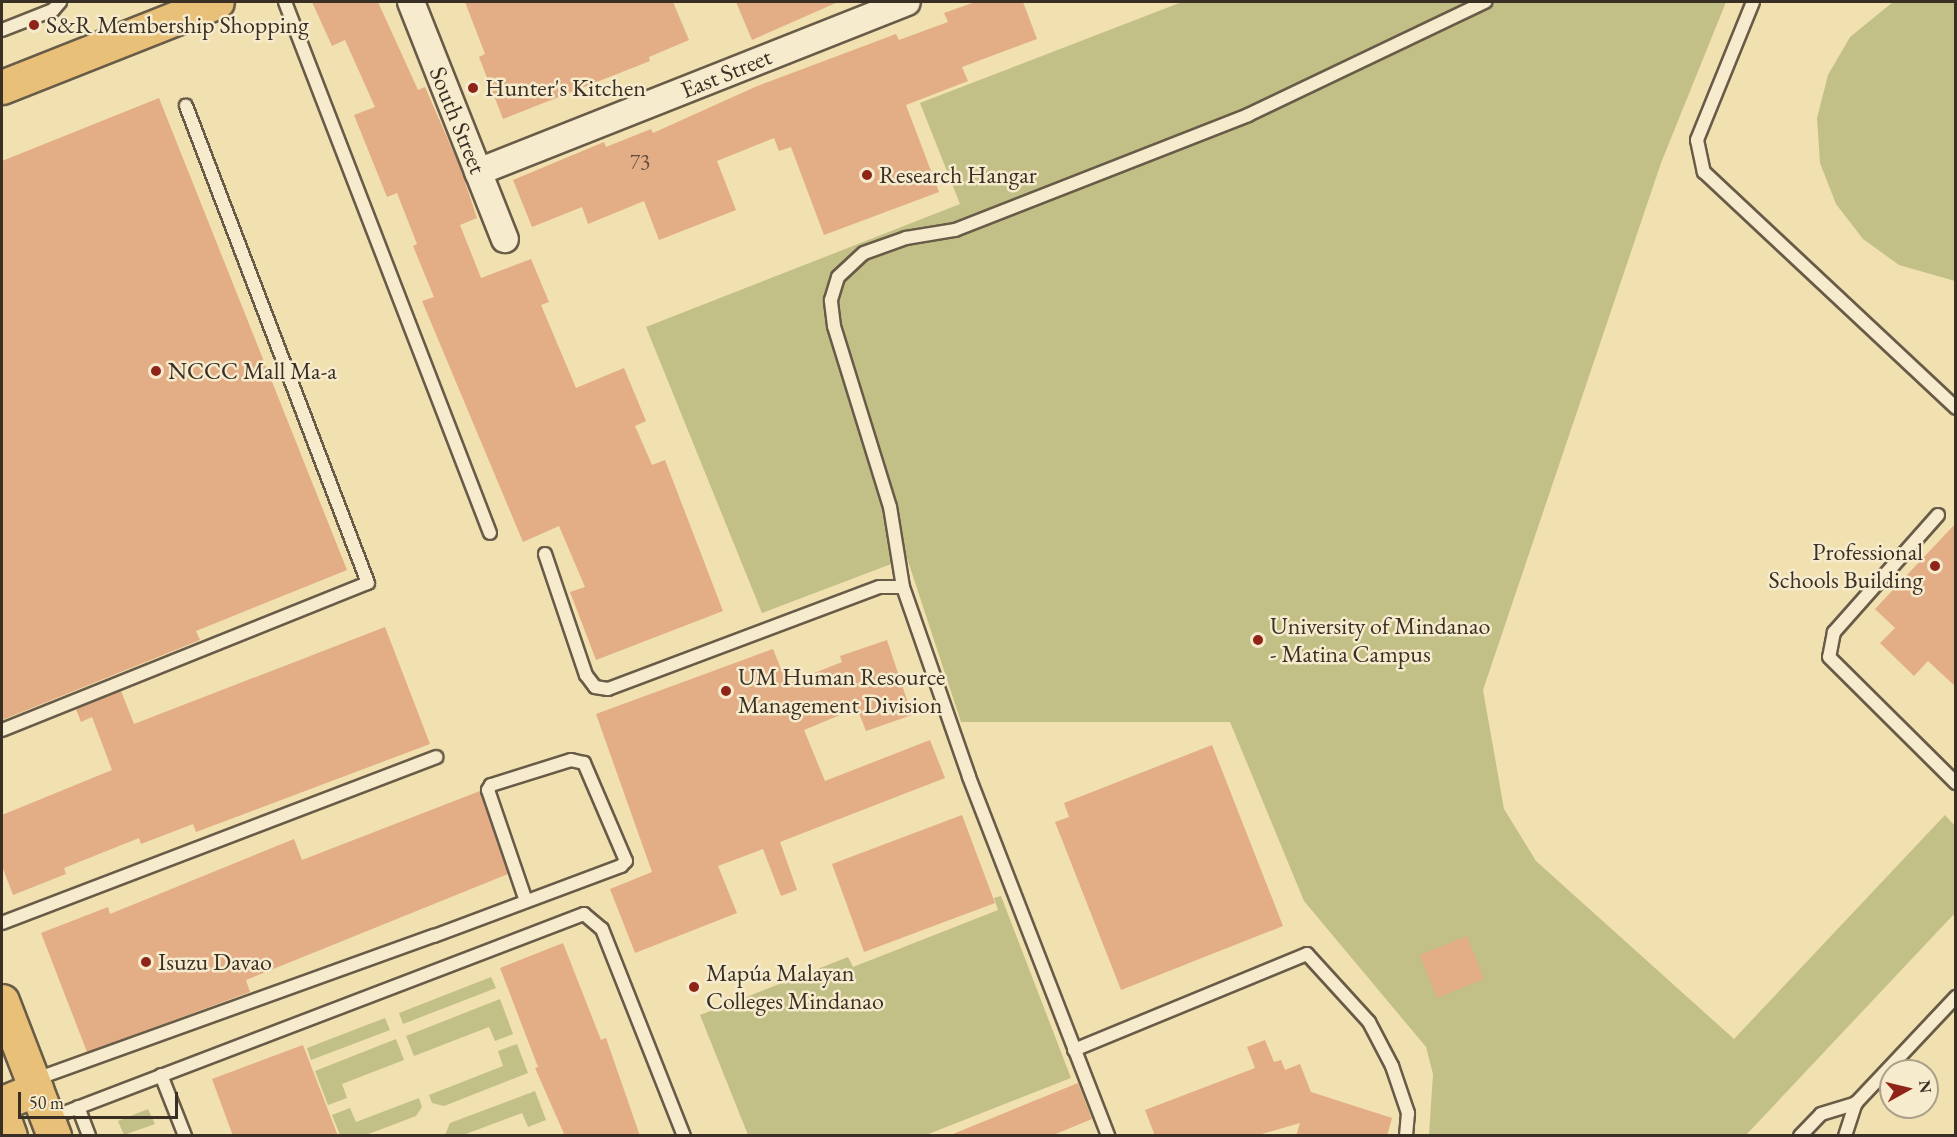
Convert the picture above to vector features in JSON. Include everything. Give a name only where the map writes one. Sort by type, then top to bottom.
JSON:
[{"type":"main road","points":[[2,87],[217,2]]},
{"type":"main road","points":[[2,1001],[51,1127]]},
{"type":"main road","points":[[5,1124],[34,1085]]},
{"type":"street","name":"South Street","points":[[411,2],[505,239]]},
{"type":"street","name":"East Street","points":[[478,172],[894,4]]},
{"type":"lane","points":[[2,30],[53,10],[60,2]]},
{"type":"lane","points":[[285,2],[490,533]]},
{"type":"lane","points":[[1108,1136],[969,777],[903,587],[890,507],[834,326],[831,300],[838,277],[864,253],[906,238],[955,230],[1248,116],[1485,2]]},
{"type":"lane","points":[[1752,2],[1697,140],[1704,172],[1956,408]]},
{"type":"lane","points":[[2,730],[368,583],[186,106]]},
{"type":"lane","points":[[1938,515],[1834,632],[1828,650],[1836,668],[1956,783]]},
{"type":"lane","points":[[545,554],[586,675],[595,687],[608,689],[880,587],[903,587]]},
{"type":"lane","points":[[2,923],[436,757]]},
{"type":"lane","points":[[34,1085],[526,901],[626,861],[584,763],[571,759],[491,785],[488,790],[526,901]]},
{"type":"lane","points":[[51,1127],[78,1107],[584,914],[602,929],[684,1136]]},
{"type":"lane","points":[[1074,1050],[1307,954],[1369,1022],[1392,1066],[1408,1113],[1406,1136]]},
{"type":"lane","points":[[1845,1136],[1856,1103],[1956,998]]},
{"type":"lane","points":[[161,1075],[185,1136]]},
{"type":"lane","points":[[1800,1136],[1821,1114],[1856,1103]]},
{"type":"lane","points":[[78,1107],[89,1136]]},
{"type":"shaded area","points":[[1182,2],[1726,2],[1661,163],[1483,690],[1504,809],[1536,861],[1734,1039],[1945,815],[1955,826],[1955,913],[1746,1135],[1429,1135],[1433,1074],[1426,1047],[1304,901],[1230,722],[961,722],[907,558],[762,613],[646,327],[960,204],[920,103]]},
{"type":"shaded area","points":[[1893,2],[1955,2],[1955,281],[1899,265],[1863,239],[1836,204],[1820,163],[1817,118],[1828,75],[1850,37]]},
{"type":"shaded area","points":[[1001,896],[1071,1078],[926,1135],[748,1135],[700,1015],[848,957],[853,967],[998,910],[994,898]]},
{"type":"shaded area","points":[[491,977],[496,988],[403,1024],[399,1013]]},
{"type":"shaded area","points":[[500,999],[513,1034],[495,1041],[489,1027],[414,1056],[406,1036]]},
{"type":"shaded area","points":[[385,1018],[390,1030],[311,1060],[307,1048]]},
{"type":"shaded area","points":[[396,1039],[404,1060],[342,1084],[347,1098],[328,1105],[315,1071]]},
{"type":"shaded area","points":[[517,1044],[528,1073],[444,1106],[432,1103],[429,1095],[503,1066],[498,1051]]},
{"type":"shaded area","points":[[535,1091],[546,1120],[528,1127],[522,1113],[463,1135],[445,1135],[450,1123]]},
{"type":"shaded area","points":[[419,1098],[422,1107],[416,1116],[366,1135],[340,1135],[332,1115],[350,1108],[356,1122]]},
{"type":"shaded area","points":[[148,1109],[155,1124],[124,1135],[118,1121]]},
{"type":"building","points":[[312,2],[378,2],[418,90],[425,87],[460,167],[477,218],[460,225],[481,278],[531,259],[549,302],[541,305],[576,388],[624,368],[646,421],[635,426],[652,465],[665,460],[723,611],[596,660],[570,592],[585,587],[559,526],[523,542],[422,301],[434,297],[413,246],[417,244],[397,193],[387,197],[354,115],[375,107],[345,40],[332,46]]},
{"type":"building","points":[[465,2],[673,2],[689,40],[649,57],[650,61],[503,119],[479,57],[485,54]]},
{"type":"building","points":[[736,2],[838,2],[752,40]]},
{"type":"building","points":[[975,2],[1023,2],[1037,39],[962,67],[968,81],[906,105],[939,192],[824,235],[791,147],[779,151],[774,138],[717,161],[736,210],[659,240],[644,201],[588,224],[582,207],[532,227],[513,180],[604,142],[606,147],[651,129],[653,133],[755,87],[896,34],[899,40],[948,22],[944,13]]},
{"type":"building","name":"NCCC Mall Ma-a","points":[[159,98],[347,570],[196,631],[200,640],[2,720],[2,161]]},
{"type":"building","name":"Professional Schools Building","points":[[1956,523],[1956,687],[1928,661],[1914,676],[1880,643],[1895,628],[1875,609]]},
{"type":"building","points":[[385,627],[430,744],[196,832],[193,824],[141,844],[139,838],[64,868],[66,874],[13,895],[2,866],[2,815],[112,770],[92,717],[81,722],[76,709],[121,691],[134,724]]},
{"type":"building","points":[[887,640],[912,715],[866,731],[857,708],[804,730],[825,781],[930,740],[945,778],[780,842],[797,890],[781,896],[763,849],[718,866],[737,913],[635,953],[610,889],[652,872],[596,714],[773,649],[787,684],[842,662],[840,656]]},
{"type":"building","points":[[1212,745],[1283,926],[1121,990],[1055,822],[1069,817],[1064,803]]},
{"type":"building","points":[[480,791],[508,874],[246,980],[250,992],[87,1052],[41,933],[108,907],[110,914],[294,839],[302,860]]},
{"type":"building","points":[[962,815],[995,903],[864,952],[832,864]]},
{"type":"building","points":[[1467,936],[1484,979],[1437,998],[1420,955]]},
{"type":"building","points":[[563,943],[601,1040],[606,1038],[640,1136],[565,1136],[535,1068],[538,1067],[500,968]]},
{"type":"building","points":[[1265,1040],[1274,1062],[1281,1060],[1285,1070],[1300,1064],[1311,1092],[1392,1118],[1387,1136],[1296,1136],[1300,1123],[1255,1136],[1155,1136],[1145,1110],[1255,1068],[1247,1047]]},
{"type":"building","points":[[303,1045],[338,1136],[233,1136],[212,1079]]},
{"type":"building","points":[[1078,1083],[1092,1119],[1051,1136],[948,1136]]},
{"type":"place","name":"S&R Membership Shopping","points":[[34,25]]},
{"type":"place","name":"Hunter's Kitchen","points":[[473,88]]},
{"type":"place","name":"Research Hangar","points":[[867,175]]},
{"type":"place","name":"NCCC Mall Ma-a","points":[[156,371]]},
{"type":"place","name":"Professional Schools Building","points":[[1935,566]]},
{"type":"place","name":"University of Mindanao - Matina Campus","points":[[1258,640]]},
{"type":"place","name":"UM Human Resource Management Division","points":[[726,691]]},
{"type":"place","name":"Isuzu Davao","points":[[146,962]]},
{"type":"place","name":"Mapúa Malayan Colleges Mindanao","points":[[694,987]]}]
